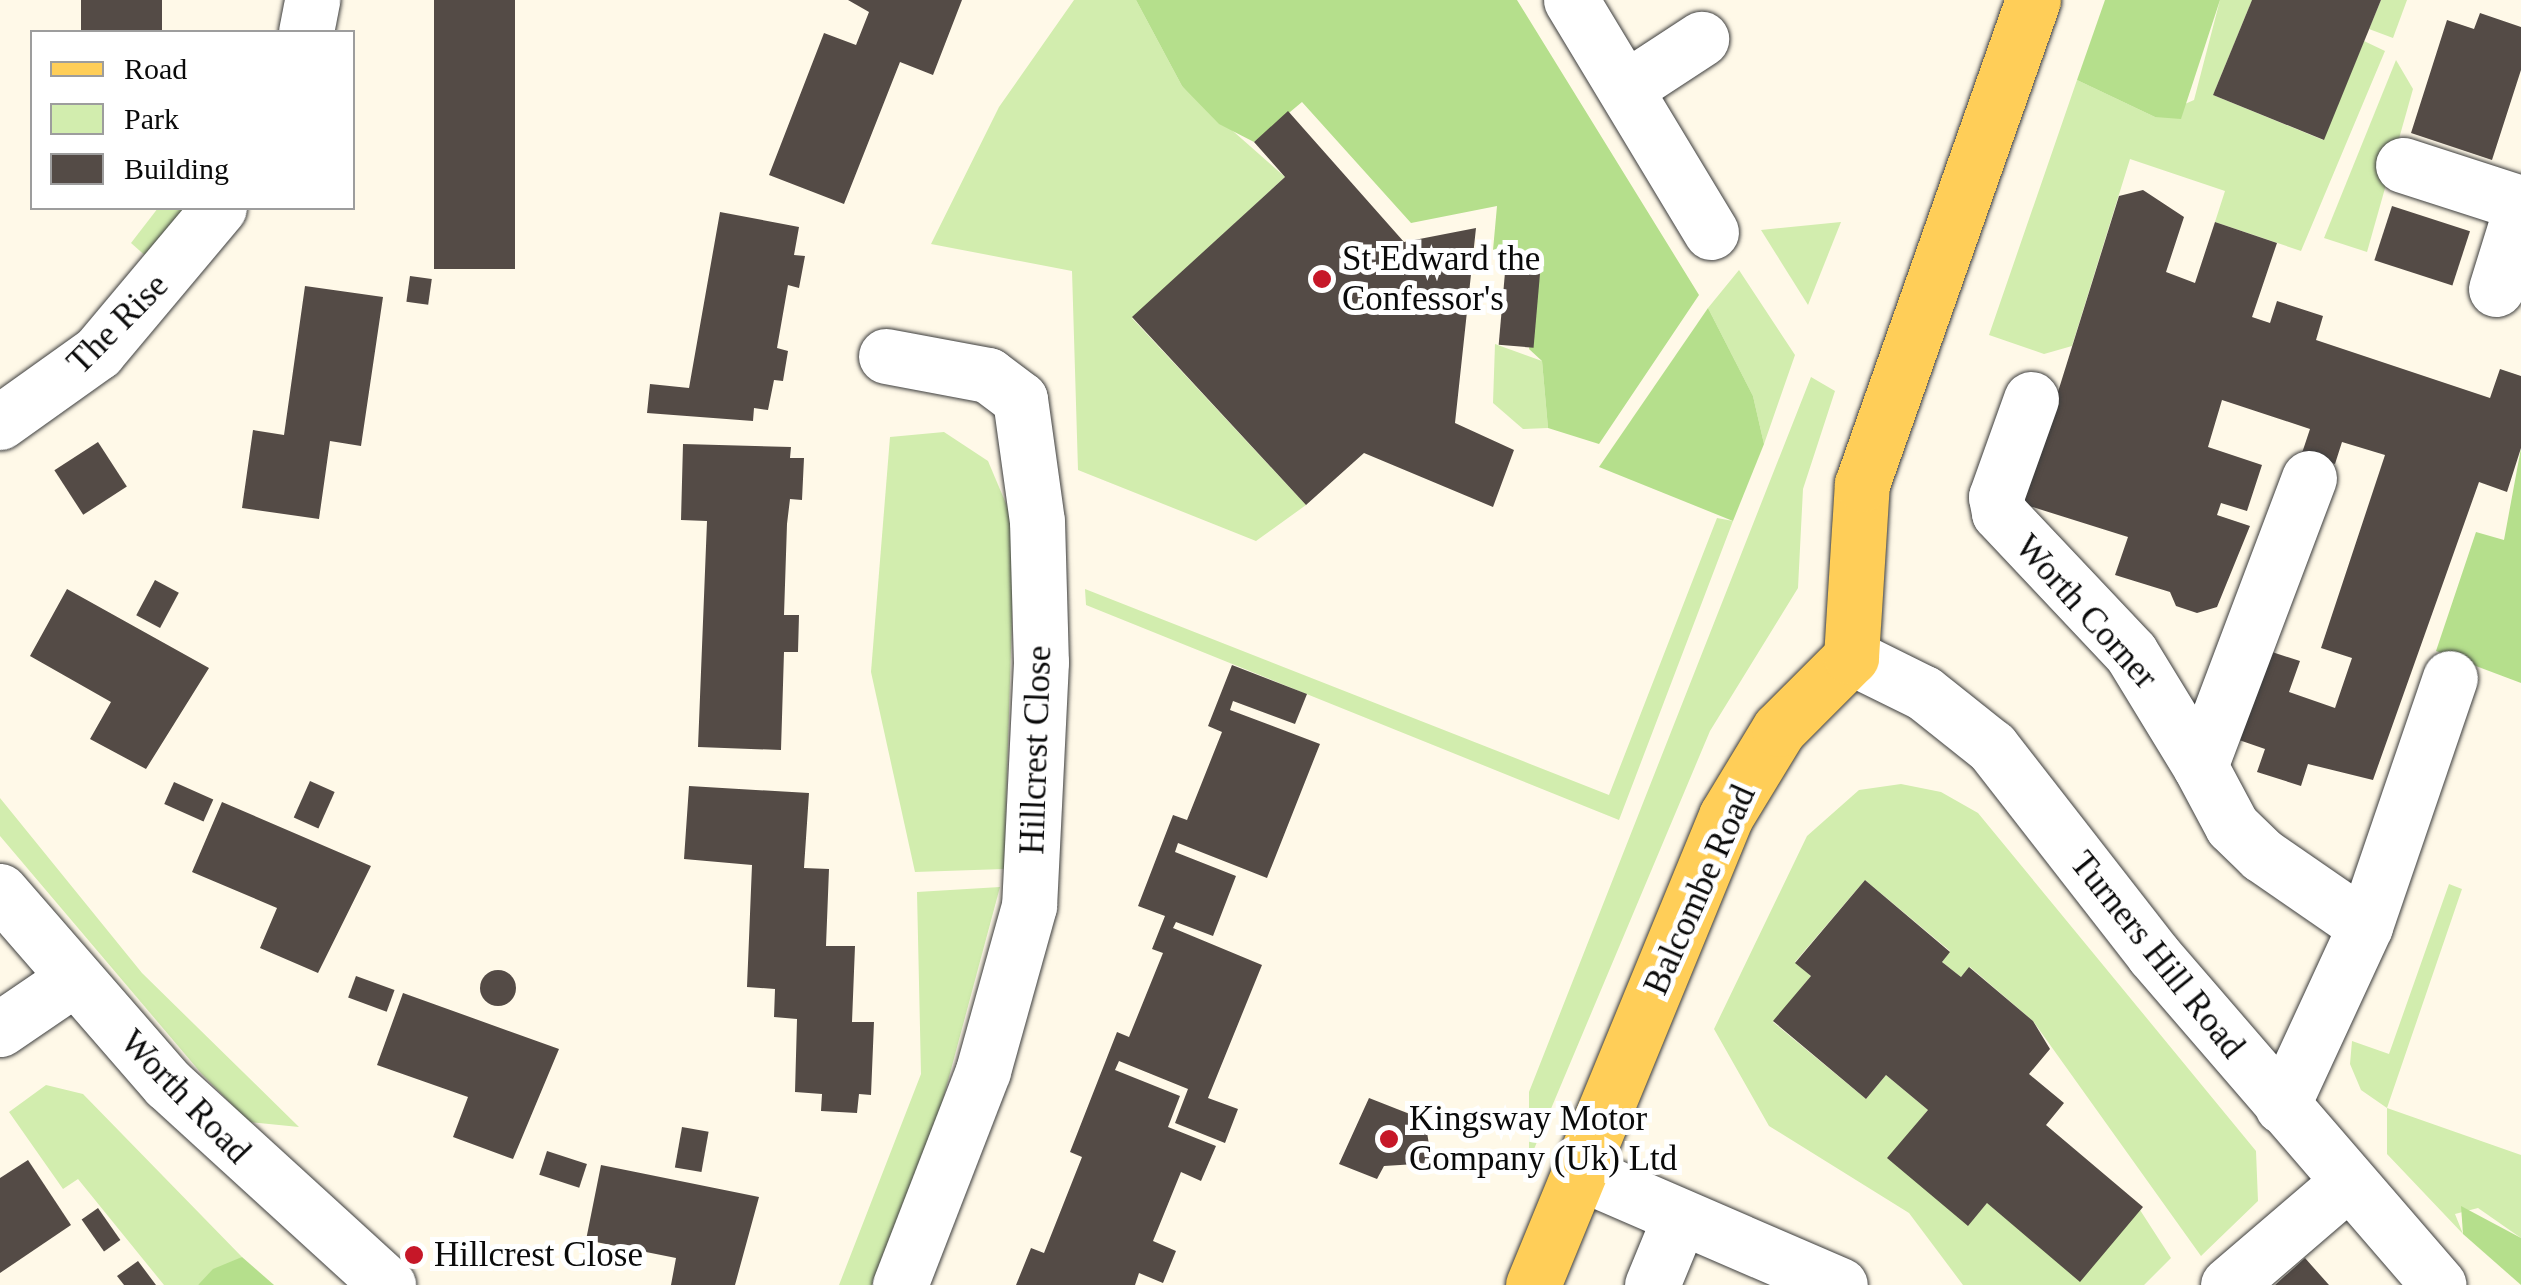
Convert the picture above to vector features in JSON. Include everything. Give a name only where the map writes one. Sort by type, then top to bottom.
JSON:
[{"type":"main road","points":[[1851,658],[1862,484],[2032,0]]},
{"type":"main road","name":"Balcombe Road","points":[[1533,1285],[1726,816],[1780,730],[1851,658]]},
{"type":"street","points":[[306,30],[312,0]]},
{"type":"street","points":[[1571,0],[1711,232]]},
{"type":"street","points":[[1626,88],[1701,39]]},
{"type":"street","points":[[2403,165],[2521,205],[2496,289]]},
{"type":"street","name":"The Rise","points":[[0,422],[98,352],[217,210]]},
{"type":"street","name":"Hillcrest Close","points":[[886,356],[988,375],[1020,398],[1041,643],[1028,906],[983,1072],[900,1285]]},
{"type":"street","name":"Worth Corner","points":[[2030,399],[1999,512],[2131,653],[2252,845],[2365,926]]},
{"type":"street","points":[[2200,766],[2310,478]]},
{"type":"street","name":"Turners Hill Road","points":[[1851,658],[1924,693],[1992,747],[2282,1106],[2439,1285]]},
{"type":"street","points":[[2282,1106],[2365,926],[2450,678]]},
{"type":"street","name":"Worth Road","points":[[0,891],[72,980],[275,1189],[388,1285]]},
{"type":"street","points":[[0,1030],[72,980]]},
{"type":"street","points":[[1581,1174],[1680,1216],[1744,1266],[1830,1283]]},
{"type":"street","points":[[2228,1285],[2348,1182]]},
{"type":"street","points":[[1652,1285],[1680,1216]]},
{"type":"green space","points":[[1074,0],[1136,0],[1182,86],[1285,177],[1132,318],[1306,505],[1256,541],[1078,470],[1072,271],[931,244],[999,107]]},
{"type":"green space","points":[[1136,0],[1517,0],[1699,295],[1599,444],[1548,428],[1542,361],[1529,349],[1541,265],[1493,250],[1497,206],[1411,223],[1302,102],[1254,142],[1219,124],[1182,86]]},
{"type":"green space","points":[[2105,0],[2220,0],[2181,119],[2155,117],[2077,80]]},
{"type":"green space","points":[[2220,0],[2252,0],[2213,95],[2323,140],[2364,41],[2385,51],[2301,251],[2215,222],[2225,191],[2130,159],[2072,346],[2044,354],[1989,335],[2077,80],[2155,117],[2194,100]]},
{"type":"green space","points":[[2381,0],[2407,0],[2393,38],[2369,29]]},
{"type":"green space","points":[[2396,60],[2413,89],[2367,252],[2324,238]]},
{"type":"green space","points":[[156,210],[189,210],[149,259],[131,243]]},
{"type":"green space","points":[[1841,222],[1808,305],[1761,230]]},
{"type":"green space","points":[[1739,270],[1795,355],[1764,444],[1753,396],[1708,308]]},
{"type":"green space","points":[[1708,308],[1753,396],[1764,444],[1733,521],[1599,467]]},
{"type":"green space","points":[[1495,344],[1542,361],[1548,428],[1523,429],[1493,403]]},
{"type":"green space","points":[[1811,377],[1835,391],[1803,489],[1798,588],[1710,731],[1529,1161],[1529,1092]]},
{"type":"green space","points":[[944,432],[988,461],[1015,525],[1004,869],[915,872],[871,672],[890,437]]},
{"type":"green space","points":[[2521,448],[2521,683],[2436,651],[2476,532],[2504,540]]},
{"type":"green space","points":[[1717,518],[1733,521],[1619,820],[1086,605],[1085,589],[1609,795]]},
{"type":"green space","points":[[1901,784],[1941,792],[1978,813],[2256,1151],[2258,1201],[2201,1256],[2033,1021],[1970,967],[1961,977],[1942,962],[1950,951],[1865,880],[1795,962],[1811,976],[1773,1022],[1866,1099],[1886,1075],[1928,1110],[1888,1158],[1968,1225],[1987,1203],[2140,1210],[2171,1258],[2144,1285],[1963,1285],[1909,1213],[1769,1126],[1714,1029],[1807,836],[1859,790]]},
{"type":"green space","points":[[0,798],[142,973],[299,1127],[249,1122],[201,1073],[0,836]]},
{"type":"green space","points":[[2449,884],[2462,889],[2387,1108],[2361,1090],[2350,1064],[2352,1041],[2389,1054]]},
{"type":"green space","points":[[1000,887],[942,1103],[872,1285],[839,1285],[921,1074],[917,892]]},
{"type":"green space","points":[[46,1085],[83,1094],[242,1257],[198,1285],[164,1285],[78,1179],[63,1189],[9,1112]]},
{"type":"green space","points":[[2387,1108],[2521,1155],[2521,1238],[2478,1208],[2455,1214],[2463,1234],[2387,1154]]},
{"type":"green space","points":[[2461,1206],[2521,1238],[2521,1285],[2463,1234]]},
{"type":"green space","points":[[242,1257],[274,1285],[198,1285],[213,1269]]},
{"type":"building","points":[[81,0],[162,0],[162,30],[81,30]]},
{"type":"building","points":[[434,0],[515,0],[515,269],[434,269]]},
{"type":"building","points":[[848,0],[962,0],[933,75],[900,62],[844,204],[769,175],[824,33],[856,45],[869,12]]},
{"type":"building","points":[[2252,0],[2381,0],[2324,140],[2213,95]]},
{"type":"building","points":[[2480,13],[2521,27],[2521,70],[2492,160],[2411,133],[2447,20],[2474,29]]},
{"type":"building","name":"St Edward the Confessor's","points":[[1288,111],[1404,242],[1476,228],[1455,423],[1514,450],[1493,507],[1364,453],[1306,505],[1132,317],[1285,177],[1254,142]]},
{"type":"building","points":[[2143,190],[2184,217],[2166,272],[2195,283],[2215,222],[2277,243],[2252,317],[2270,323],[2277,301],[2323,316],[2316,340],[2490,398],[2500,369],[2521,376],[2521,448],[2507,492],[2479,482],[2373,780],[2308,764],[2301,786],[2257,772],[2265,749],[2239,740],[2269,651],[2300,661],[2289,692],[2335,708],[2352,658],[2321,648],[2385,455],[2342,442],[2335,464],[2320,460],[2302,453],[2310,429],[2222,400],[2208,447],[2262,465],[2247,511],[2221,503],[2217,515],[2250,526],[2217,607],[2197,613],[2176,606],[2170,592],[2115,575],[2128,537],[2023,504],[2119,196]]},
{"type":"building","points":[[2392,206],[2470,231],[2452,286],[2374,260]]},
{"type":"building","points":[[720,212],[799,227],[794,255],[805,256],[799,288],[788,285],[777,348],[788,351],[783,381],[774,380],[768,410],[754,408],[753,421],[647,413],[650,384],[689,388]]},
{"type":"building","points":[[1506,261],[1541,264],[1534,348],[1499,345]]},
{"type":"building","points":[[410,276],[432,279],[428,305],[406,302]]},
{"type":"building","points":[[305,286],[383,297],[361,446],[330,441],[319,519],[242,508],[253,430],[284,435]]},
{"type":"building","points":[[98,442],[127,486],[83,515],[54,470]]},
{"type":"building","points":[[683,444],[791,447],[790,458],[804,458],[802,500],[790,499],[787,524],[784,615],[799,615],[798,652],[784,652],[781,750],[698,747],[707,521],[681,520]]},
{"type":"building","points":[[155,580],[179,593],[160,628],[136,615]]},
{"type":"building","points":[[67,589],[209,668],[146,769],[90,739],[111,702],[30,656]]},
{"type":"building","points":[[1232,665],[1307,694],[1295,724],[1233,701],[1230,710],[1320,744],[1267,878],[1178,843],[1175,852],[1236,876],[1213,936],[1176,922],[1173,928],[1262,965],[1208,1098],[1238,1109],[1225,1143],[1175,1123],[1188,1089],[1119,1061],[1115,1070],[1180,1096],[1168,1127],[1216,1146],[1201,1181],[1181,1172],[1153,1241],[1176,1251],[1163,1283],[1139,1273],[1135,1285],[1016,1285],[1031,1248],[1044,1253],[1082,1157],[1070,1152],[1117,1032],[1129,1037],[1163,953],[1152,949],[1165,916],[1138,906],[1173,815],[1187,820],[1222,732],[1208,726]]},
{"type":"building","points":[[310,781],[335,792],[318,829],[294,818]]},
{"type":"building","points":[[174,782],[213,799],[204,821],[164,804]]},
{"type":"building","points":[[689,786],[809,793],[804,868],[829,869],[826,946],[855,946],[852,1022],[874,1022],[871,1095],[859,1094],[857,1113],[821,1111],[822,1094],[795,1092],[797,1019],[774,1017],[775,989],[747,987],[752,865],[684,859]]},
{"type":"building","points":[[222,802],[371,866],[318,973],[260,948],[277,908],[192,872]]},
{"type":"building","points":[[1865,880],[1950,952],[1942,962],[1961,977],[1969,967],[2033,1021],[2050,1049],[2029,1074],[2064,1103],[2046,1125],[2143,1207],[2080,1282],[1987,1203],[1968,1226],[1887,1158],[1928,1110],[1886,1075],[1866,1099],[1773,1021],[1811,976],[1795,963]]},
{"type":"building","points":[[498,970],[511,975],[516,988],[511,1001],[498,1006],[485,1001],[480,988],[485,975]]},
{"type":"building","points":[[356,976],[395,990],[387,1012],[348,998]]},
{"type":"building","points":[[403,993],[559,1049],[513,1159],[453,1137],[468,1097],[377,1065]]},
{"type":"building","name":"Kingsway Motor Company (Uk) Ltd","points":[[1369,1098],[1425,1120],[1432,1163],[1384,1166],[1377,1179],[1339,1164]]},
{"type":"building","points":[[682,1127],[709,1132],[701,1172],[675,1167]]},
{"type":"building","points":[[547,1151],[587,1164],[579,1188],[539,1175]]},
{"type":"building","points":[[28,1160],[71,1225],[0,1273],[0,1178]]},
{"type":"building","points":[[601,1165],[759,1197],[735,1285],[671,1285],[676,1258],[586,1240]]},
{"type":"building","points":[[98,1208],[120,1240],[104,1251],[82,1219]]},
{"type":"building","points":[[2305,1258],[2329,1285],[2275,1285],[2294,1268]]},
{"type":"building","points":[[138,1261],[156,1285],[124,1285],[117,1276]]},
{"type":"place","name":"St Edward the Confessor's","points":[[1322,279]]},
{"type":"place","name":"Kingsway Motor Company (Uk) Ltd","points":[[1389,1139]]},
{"type":"place","name":"Hillcrest Close","points":[[414,1255]]}]
